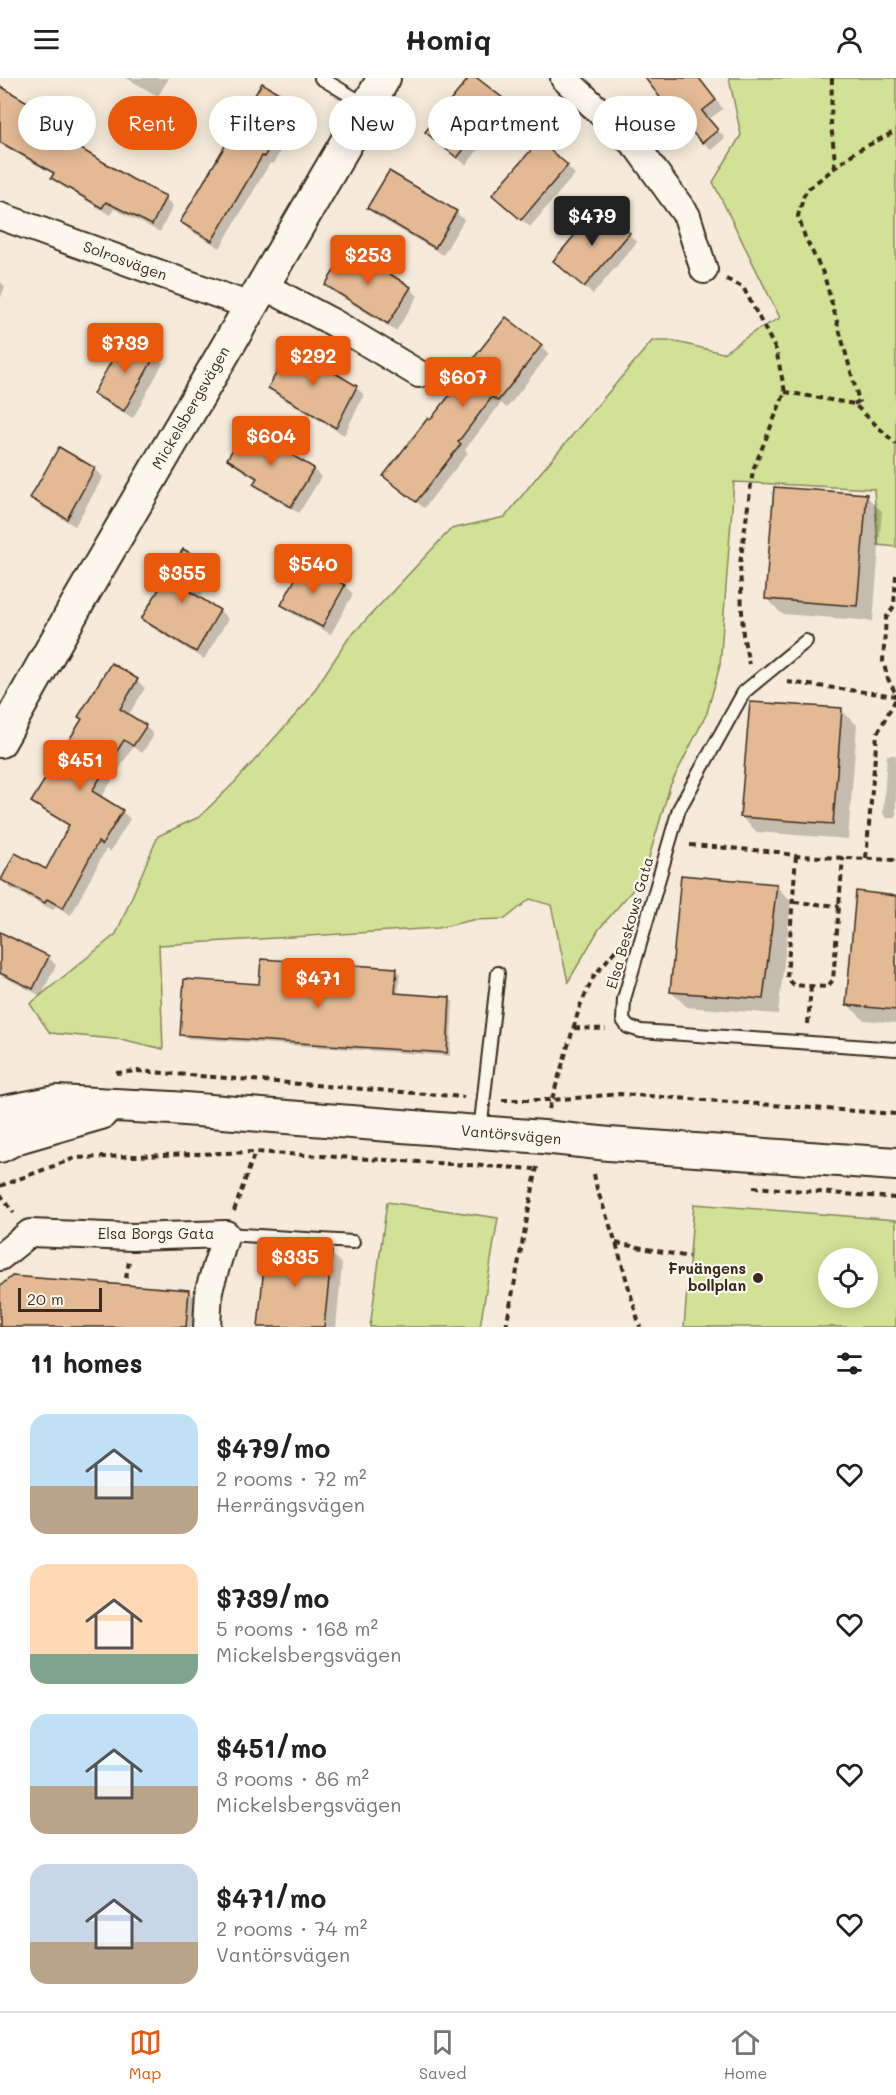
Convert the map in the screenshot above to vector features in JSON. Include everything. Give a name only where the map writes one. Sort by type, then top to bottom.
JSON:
[{"type":"street","name":"Mickelsbergsvägen","points":[[374,96],[384,78]]},
{"type":"street","points":[[564,78],[637,147],[687,216],[704,270]]},
{"type":"street","name":"Mickelsbergsvägen","points":[[0,741],[76,606],[342,150]]},
{"type":"street","name":"Solrosvägen","points":[[0,216],[256,296],[334,323],[419,374]]},
{"type":"street","name":"Vantörsvägen","points":[[0,1113],[57,1102],[172,1108],[620,1145],[896,1164]]},
{"type":"street","name":"Vantörsvägen","points":[[0,1146],[18,1137],[126,1106]]},
{"type":"street","name":"Elsa Borgs Gata","points":[[0,1257],[30,1233],[132,1237],[226,1234],[209,1290],[207,1327]]},
{"type":"lane","points":[[321,78],[351,96]]},
{"type":"lane","name":"Elsa Beskows Gata","points":[[623,1020],[624,999],[679,809],[744,692],[806,641]]},
{"type":"lane","points":[[480,1132],[498,973]]},
{"type":"lane","points":[[623,1020],[628,1027],[641,1031],[896,1049]]},
{"type":"lane","points":[[226,1234],[353,1242]]},
{"type":"path","points":[[832,78],[831,124],[836,161],[833,169]]},
{"type":"path","points":[[854,404],[859,401],[824,275],[805,237],[798,216],[804,195],[809,188],[855,152],[896,131]]},
{"type":"path","points":[[704,270],[743,287],[776,350],[785,392],[753,470],[740,564],[742,635],[749,665],[762,677],[791,683],[896,696]]},
{"type":"path","points":[[785,392],[854,404],[896,444]]},
{"type":"path","points":[[896,575],[894,606],[886,618],[883,662],[896,696]]},
{"type":"path","points":[[866,858],[877,734],[896,696]]},
{"type":"path","points":[[668,843],[778,852],[796,856],[896,860]]},
{"type":"path","points":[[796,856],[787,978],[793,985],[827,987],[833,981],[843,857]]},
{"type":"path","points":[[794,902],[839,906]]},
{"type":"path","points":[[807,1042],[811,986]]},
{"type":"path","points":[[574,1028],[607,1029],[623,1020]]},
{"type":"path","points":[[115,1073],[138,1071],[483,1098],[552,1100],[620,1094],[896,1114]]},
{"type":"path","points":[[226,1234],[255,1152]]},
{"type":"path","points":[[0,1186],[75,1158],[255,1152],[548,1170]]},
{"type":"path","points":[[583,1173],[594,1174],[640,1327]]},
{"type":"path","points":[[745,1186],[896,1198]]},
{"type":"path","points":[[616,1243],[688,1257]]},
{"type":"green space","points":[[729,78],[896,78],[896,547],[878,545],[874,489],[734,482],[720,665],[707,713],[670,786],[643,878],[599,929],[568,982],[551,905],[530,899],[505,919],[472,920],[438,928],[159,945],[163,1049],[125,1040],[50,1033],[30,1004],[116,934],[158,836],[199,817],[234,783],[306,703],[348,639],[451,529],[505,517],[652,341],[672,341],[723,353],[757,330],[780,318],[713,182],[741,135]]},
{"type":"green space","points":[[387,1202],[498,1218],[480,1327],[370,1327]]},
{"type":"green space","name":"Fruängens bollplan","points":[[694,1204],[896,1220],[896,1327],[684,1327]]},
{"type":"building","points":[[469,78],[477,78],[500,96],[454,96]]},
{"type":"building","points":[[645,78],[699,78],[716,100],[702,111],[718,130],[702,143],[697,137],[697,96],[659,96]]},
{"type":"building","points":[[262,83],[284,96],[254,96]]},
{"type":"building","points":[[0,86],[18,96],[18,150],[83,150],[166,196],[152,225],[106,202],[102,208],[51,178],[54,173],[0,142]]},
{"type":"building","points":[[222,150],[268,150],[264,157],[262,156],[212,241],[180,222]]},
{"type":"building","points":[[447,150],[463,150],[457,158]]},
{"type":"building","points":[[531,150],[550,150],[568,165],[521,220],[492,195]]},
{"type":"building","points":[[389,171],[457,211],[435,248],[367,208]]},
{"type":"building","points":[[599,206],[630,233],[584,287],[553,261]]},
{"type":"building","points":[[348,248],[411,287],[388,324],[325,285]]},
{"type":"building","points":[[506,317],[542,345],[498,401],[492,397],[458,442],[461,444],[416,502],[383,476],[428,418],[430,420],[465,376],[462,373]]},
{"type":"building","points":[[125,337],[156,354],[124,411],[93,394]]},
{"type":"building","points":[[291,347],[357,386],[336,428],[268,388]]},
{"type":"building","points":[[246,428],[314,468],[291,507],[253,484],[257,478],[227,459]]},
{"type":"building","points":[[59,447],[95,468],[67,519],[30,498]]},
{"type":"building","points":[[774,487],[867,494],[857,606],[765,599]]},
{"type":"building","points":[[183,549],[208,563],[191,592],[220,610],[196,652],[141,619]]},
{"type":"building","points":[[304,563],[345,585],[322,627],[281,605]]},
{"type":"building","points":[[111,663],[138,679],[120,709],[146,725],[133,746],[124,740],[92,791],[123,810],[102,845],[98,842],[63,908],[47,899],[45,903],[1,880],[15,853],[46,869],[69,825],[31,802],[82,719],[78,717]]},
{"type":"building","points":[[750,702],[842,708],[833,824],[740,817]]},
{"type":"building","points":[[681,875],[777,884],[763,999],[670,992]]},
{"type":"building","points":[[856,891],[896,896],[896,1010],[846,1005]]},
{"type":"building","points":[[0,932],[49,956],[33,989],[0,973]]},
{"type":"building","points":[[261,959],[397,968],[395,993],[450,997],[447,1053],[180,1035],[184,979],[259,984]]},
{"type":"building","points":[[266,1246],[332,1251],[324,1327],[258,1327]]},
{"type":"building","points":[[12,1276],[189,1290],[186,1327],[0,1327],[0,1286]]},
{"type":"place","name":"Fruängens bollplan","points":[[758,1278]]}]
